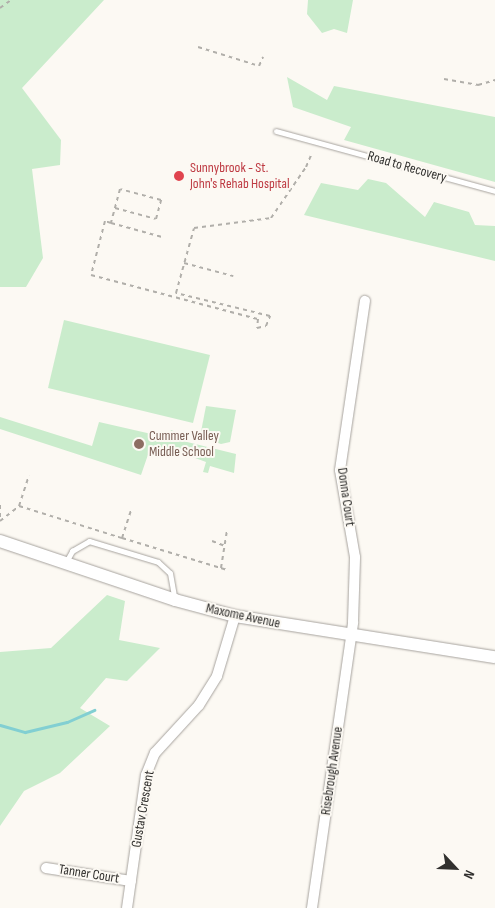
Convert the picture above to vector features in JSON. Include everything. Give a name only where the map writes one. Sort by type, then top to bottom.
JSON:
[{"type":"street","name":"Donna Court","points":[[352,635],[355,557],[340,470],[365,301]]},
{"type":"street","name":"Maxome Avenue","points":[[0,541],[175,600],[236,616],[495,657]]},
{"type":"street","name":"Gustav Crescent","points":[[127,908],[146,775],[155,754],[198,705],[217,676],[236,616]]},
{"type":"street","name":"Risebrough Avenue","points":[[312,908],[352,635]]},
{"type":"street","name":"Tanner Court","points":[[46,868],[131,881]]},
{"type":"lane","name":"Road to Recovery","points":[[276,131],[495,191]]},
{"type":"lane","points":[[66,563],[72,551],[89,541],[158,562],[170,573],[175,583],[175,600]]},
{"type":"path","points":[[0,8],[12,0]]},
{"type":"path","points":[[198,47],[259,66],[263,57]]},
{"type":"path","points":[[444,79],[472,85],[495,80]]},
{"type":"path","points":[[162,237],[105,221],[91,275],[258,319],[257,328],[266,326],[270,316],[176,292],[194,228],[271,218],[306,167],[310,155]]},
{"type":"path","points":[[111,223],[120,189],[161,200],[156,219],[115,208]]},
{"type":"path","points":[[184,263],[233,276]]},
{"type":"path","points":[[0,521],[19,506],[29,476]]},
{"type":"path","points":[[0,505],[0,521]]},
{"type":"path","points":[[19,506],[227,570]]},
{"type":"path","points":[[122,538],[131,510]]},
{"type":"path","points":[[221,568],[228,528]]},
{"type":"path","points":[[212,541],[225,546]]},
{"type":"green space","points":[[0,0],[104,0],[22,88],[61,140],[60,165],[32,169],[43,258],[26,287],[0,287]]},
{"type":"green space","points":[[308,0],[353,0],[347,33],[334,29],[322,33],[307,14]]},
{"type":"green space","points":[[287,77],[327,100],[334,86],[495,117],[495,182],[344,140],[351,127],[293,107]]},
{"type":"green space","points":[[368,179],[386,183],[425,217],[434,202],[469,212],[475,225],[495,226],[495,261],[304,215],[321,183],[358,190]]},
{"type":"green space","points":[[64,320],[210,355],[193,423],[48,388]]},
{"type":"green space","points":[[206,406],[236,410],[230,442],[221,444],[200,437]]},
{"type":"green space","points":[[0,417],[92,446],[99,422],[169,438],[171,430],[176,432],[175,439],[236,454],[234,473],[210,466],[208,473],[203,472],[206,462],[168,448],[166,450],[151,446],[141,475],[0,429]]},
{"type":"green space","points":[[107,595],[125,601],[119,640],[160,648],[127,681],[106,678],[80,708],[110,726],[60,773],[24,791],[0,826],[0,652],[51,648]]},
{"type":"waterway","points":[[0,725],[25,732],[67,722],[94,710]]},
{"type":"place","name":"Sunnybrook - St. John's Rehab Hospital","points":[[179,176]]},
{"type":"place","name":"Cummer Valley Middle School","points":[[139,444]]}]
